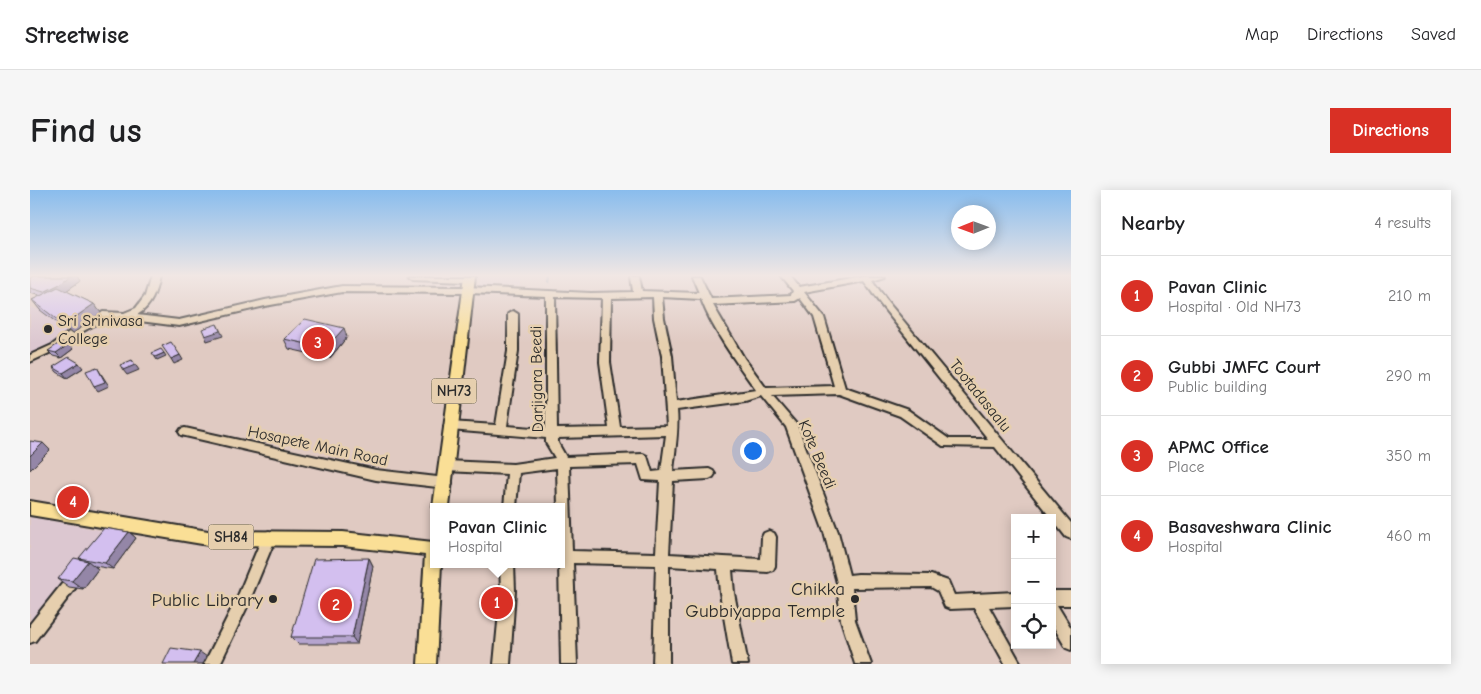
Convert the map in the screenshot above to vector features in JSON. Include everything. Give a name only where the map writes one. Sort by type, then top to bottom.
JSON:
[{"type":"main road","name":"NH73","points":[[442,503],[446,483],[450,426],[467,298]]},
{"type":"main road","name":"SH84","points":[[30,508],[208,538],[343,538],[430,549]]},
{"type":"main road","points":[[427,664],[432,568]]},
{"type":"street","points":[[126,316],[136,313],[149,298]]},
{"type":"street","points":[[30,359],[55,347],[103,312],[179,323],[292,298]]},
{"type":"street","name":"Darjigara Beedi","points":[[550,298],[552,443],[563,462]]},
{"type":"street","points":[[607,298],[605,362],[615,431]]},
{"type":"street","points":[[657,298],[659,318],[667,356],[673,430],[666,475],[663,524],[664,560],[660,664]]},
{"type":"street","points":[[695,298],[788,298]]},
{"type":"street","points":[[804,298],[819,317],[840,390]]},
{"type":"street","name":"Tootadasaalu","points":[[880,298],[1071,533]]},
{"type":"street","name":"Kote Beedi","points":[[706,299],[740,360],[763,392],[791,425],[831,532],[844,582],[848,620],[863,664]]},
{"type":"street","points":[[501,430],[513,351],[514,314]]},
{"type":"street","points":[[672,407],[745,397],[763,392],[840,390],[904,413],[947,443],[999,443]]},
{"type":"street","points":[[450,426],[552,434],[673,430]]},
{"type":"street","name":"Hosapete Main Road","points":[[185,432],[376,475],[446,483]]},
{"type":"street","points":[[446,466],[512,469],[563,462],[643,459],[646,477],[709,474]]},
{"type":"street","points":[[563,462],[563,503]]},
{"type":"street","points":[[510,503],[512,469]]},
{"type":"street","points":[[107,538],[118,523]]},
{"type":"street","points":[[212,664],[242,602],[269,537]]},
{"type":"street","points":[[565,557],[724,562],[768,566],[769,537]]},
{"type":"street","points":[[30,636],[89,560]]},
{"type":"street","points":[[565,560],[567,564],[569,664]]},
{"type":"street","points":[[724,562],[727,592],[740,664]]},
{"type":"street","points":[[502,664],[508,591],[507,568]]},
{"type":"street","points":[[844,582],[858,580],[931,582],[943,586],[950,602],[1011,599]]},
{"type":"street","points":[[1056,598],[1071,598]]},
{"type":"street","points":[[977,600],[1013,664]]},
{"type":"street","points":[[1056,616],[1071,643]]},
{"type":"shaded area","name":"Sri Srinivasa College","points":[[30,307],[40,310],[72,334],[30,359]]},
{"type":"shaded area","points":[[30,517],[110,532],[30,631]]},
{"type":"building","points":[[36,298],[82,298],[94,304],[64,325],[32,300]]},
{"type":"building","points":[[305,319],[344,328],[326,348],[284,339]]},
{"type":"building","points":[[217,324],[220,331],[205,336],[202,329]]},
{"type":"building","points":[[61,342],[69,344],[56,353],[48,351]]},
{"type":"building","points":[[171,342],[180,355],[171,359],[162,346]]},
{"type":"building","points":[[161,349],[164,353],[155,357],[152,353]]},
{"type":"building","points":[[69,357],[79,363],[63,373],[53,367]]},
{"type":"building","points":[[132,360],[135,365],[123,370],[120,365]]},
{"type":"building","points":[[97,367],[105,382],[94,386],[86,371]]},
{"type":"building","points":[[30,441],[43,443],[30,456]]},
{"type":"building","points":[[104,528],[129,532],[105,563],[79,558]]},
{"type":"building","points":[[74,558],[88,561],[72,581],[58,579]]},
{"type":"building","points":[[369,558],[352,637],[291,637],[314,559]]},
{"type":"building","points":[[171,648],[200,652],[193,664],[163,664]]},
{"type":"place","name":"Sri Srinivasa College","points":[[48,329]]},
{"type":"place","name":"APMC Office","points":[[318,343]]},
{"type":"place","name":"Basaveshwara Clinic","points":[[73,502]]},
{"type":"place","name":"Public Library","points":[[273,599]]},
{"type":"place","name":"Chikka Gubbiyappa Temple","points":[[855,599]]},
{"type":"place","name":"Pavan Clinic","points":[[497,603]]},
{"type":"place","name":"Gubbi JMFC Court","points":[[336,605]]}]
